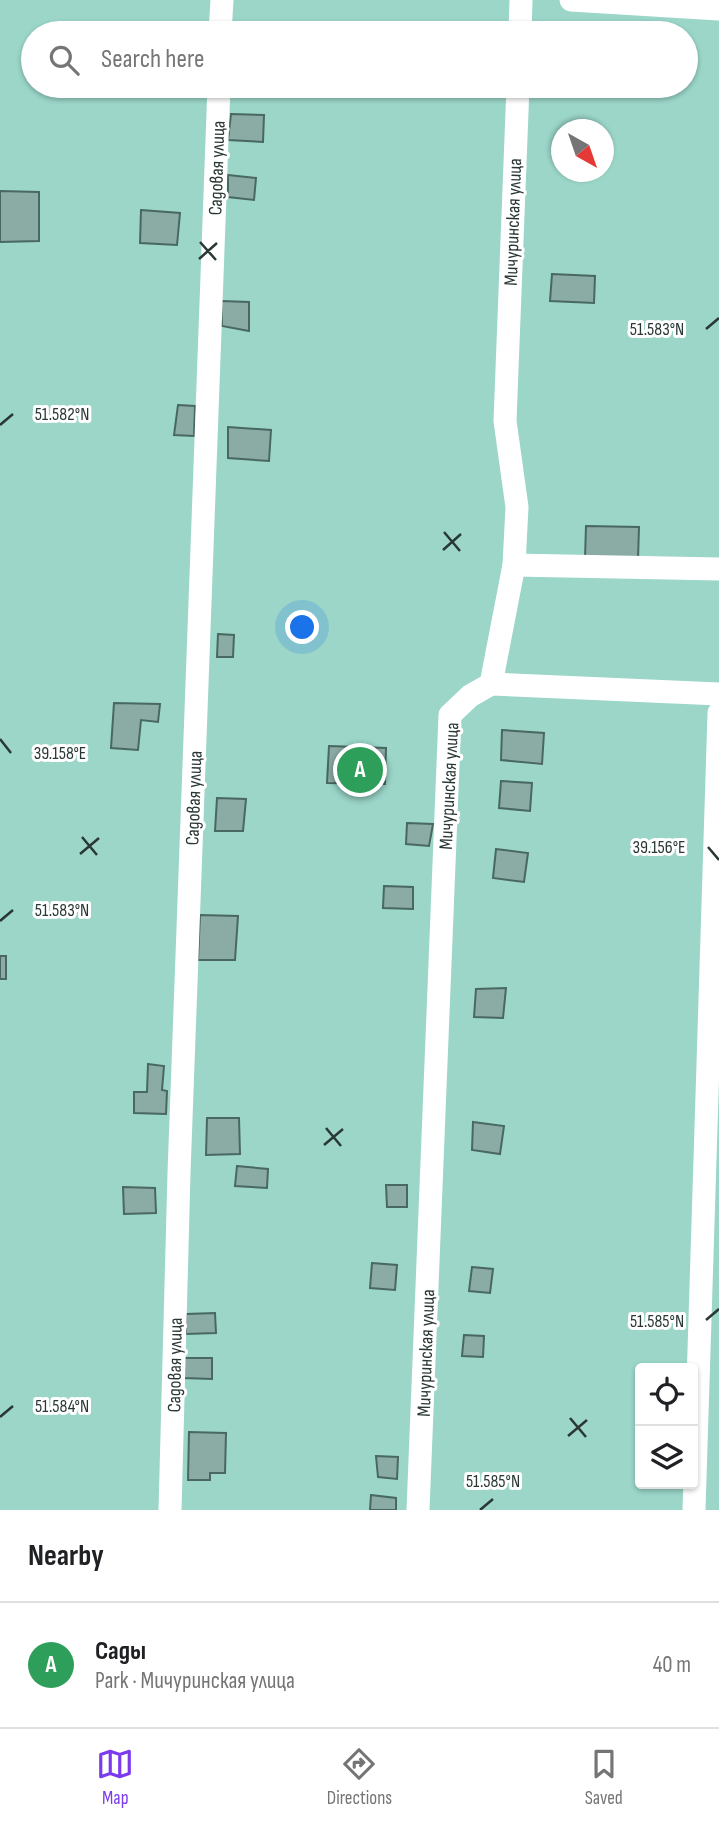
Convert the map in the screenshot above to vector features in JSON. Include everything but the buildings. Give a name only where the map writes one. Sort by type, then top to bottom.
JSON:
[{"type":"street","points":[[221,21],[222,0]]},
{"type":"street","points":[[520,21],[521,0]]},
{"type":"street","points":[[571,0],[719,9]]},
{"type":"street","name":"Садовая улица","points":[[170,1510],[179,1172],[219,98]]},
{"type":"street","name":"Мичуринская улица","points":[[418,1510],[450,715],[470,696],[491,684],[514,565],[517,507],[505,421],[518,98]]},
{"type":"street","points":[[514,565],[719,569]]},
{"type":"street","points":[[491,684],[719,694]]},
{"type":"street","points":[[694,1510],[719,713]]},
{"type":"green space","points":[[0,0],[719,0],[719,1510],[0,1510]]},
{"type":"place","name":"Сады","points":[[360,770]]}]
